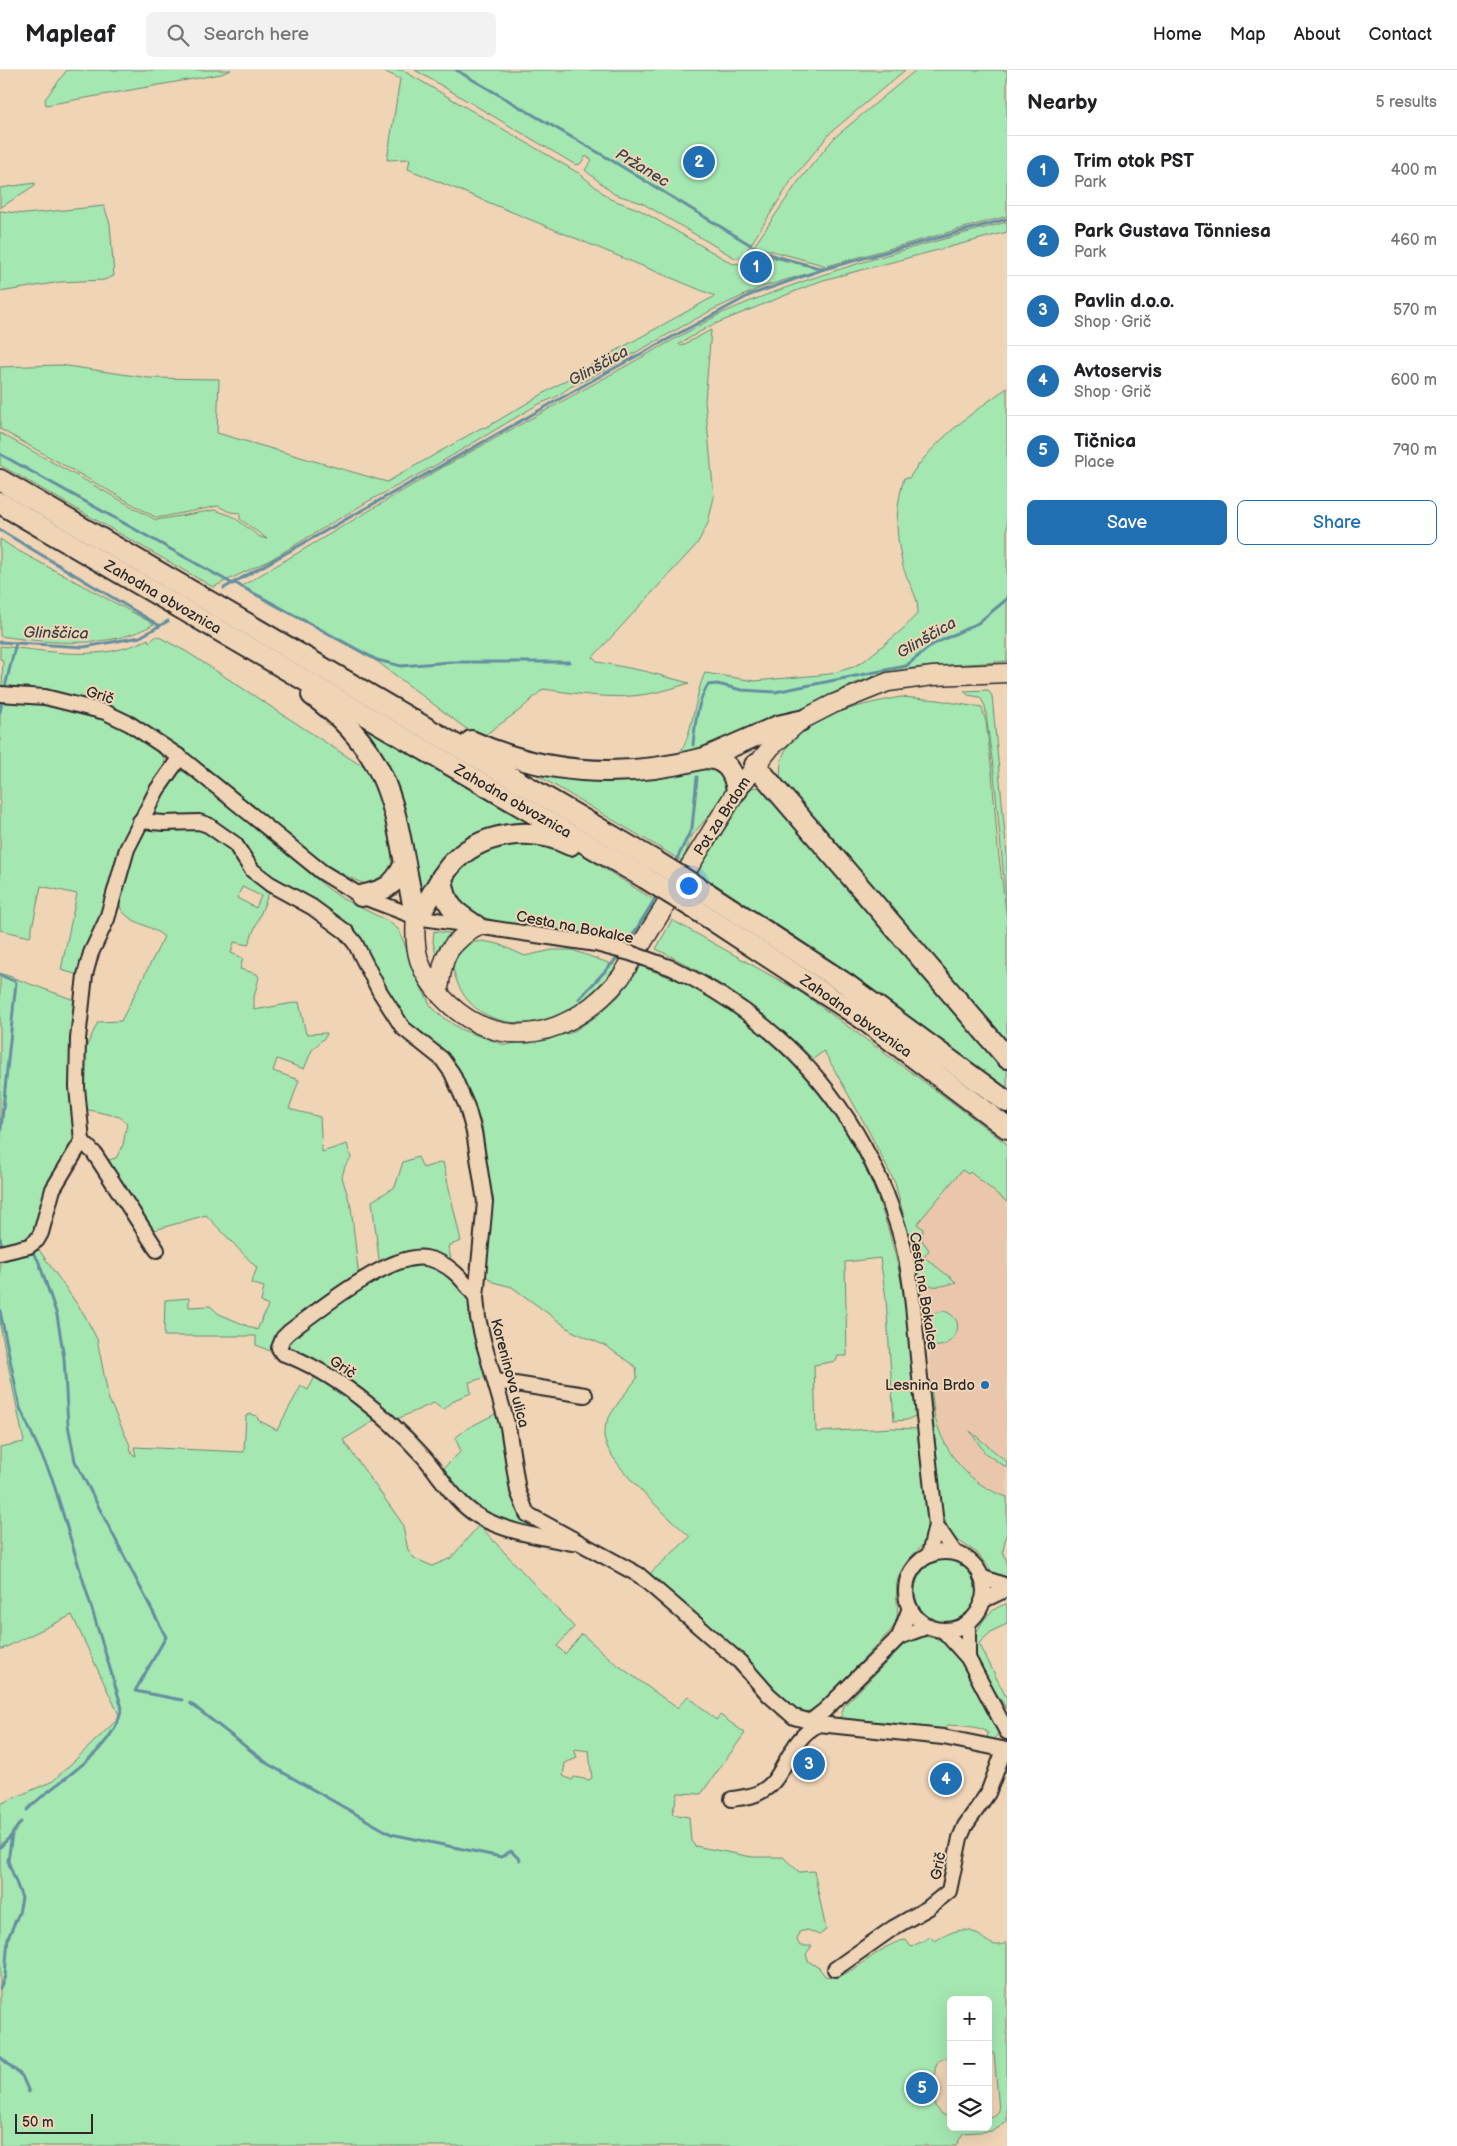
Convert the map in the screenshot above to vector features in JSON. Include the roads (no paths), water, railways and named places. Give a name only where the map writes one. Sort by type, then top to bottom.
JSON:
[{"type":"highway","name":"Zahodna obvoznica","points":[[0,480],[387,705],[702,902],[846,984],[1007,1102]]},
{"type":"highway","name":"Zahodna obvoznica","points":[[0,503],[599,851],[650,870]]},
{"type":"highway","points":[[265,656],[285,678],[329,708],[374,759],[392,801],[416,917]]},
{"type":"highway","points":[[387,705],[415,712],[495,751],[522,760],[590,772],[633,772],[673,766],[705,758],[778,726],[800,722]]},
{"type":"highway","points":[[705,758],[715,759],[728,767],[735,778],[737,790]]},
{"type":"highway","points":[[755,765],[1007,1058]]},
{"type":"highway","points":[[416,917],[429,902],[442,877],[454,862],[472,848],[487,840],[508,835],[537,835],[560,840],[579,849],[599,851]]},
{"type":"highway","points":[[361,896],[387,888],[397,879],[405,864]]},
{"type":"highway","points":[[442,877],[444,892],[449,905],[459,916],[476,926]]},
{"type":"highway","name":"Zahodna obvoznica","points":[[702,902],[863,1019],[1007,1128]]},
{"type":"main road","name":"Pot za Brdom","points":[[441,993],[460,1013],[479,1024],[508,1033],[530,1034],[546,1030],[580,1015],[609,990],[626,970],[737,790],[755,765],[776,742],[800,722],[833,704],[888,682],[932,676],[1007,673]]},
{"type":"main road","points":[[416,917],[441,993]]},
{"type":"main road","points":[[441,993],[442,971],[449,948],[476,926]]},
{"type":"street","name":"Grič","points":[[5,694],[44,697],[105,712],[130,724],[180,757],[298,854],[340,884],[361,896]]},
{"type":"street","points":[[0,1253],[29,1246],[37,1240],[41,1234],[53,1189],[82,1141],[76,1072],[82,987],[91,953],[107,919],[127,850],[140,821],[167,773],[180,757]]},
{"type":"street","name":"Koreninova ulica","points":[[140,821],[164,823],[199,822],[218,830],[234,844],[252,870],[270,884],[312,907],[346,932],[355,943],[380,992],[402,1028],[442,1059],[452,1073],[467,1107],[474,1132],[485,1202],[476,1297],[484,1344],[508,1427],[518,1491],[525,1510],[530,1516],[541,1523],[639,1575],[740,1662],[781,1708],[794,1717],[814,1723]]},
{"type":"street","name":"Cesta na Bokalce","points":[[361,896],[416,917],[596,944],[630,953],[672,968],[737,1004],[789,1046],[828,1090],[867,1152],[897,1222],[905,1256],[936,1525],[929,1555]]},
{"type":"street","points":[[82,1141],[94,1153],[157,1250]]},
{"type":"street","name":"Grič","points":[[476,1297],[453,1270],[425,1258],[413,1258],[394,1264],[338,1296],[289,1332],[283,1338],[279,1348],[282,1353],[327,1374],[396,1428],[424,1457],[466,1508],[480,1517],[531,1536],[582,1544]]},
{"type":"street","points":[[496,1381],[585,1395]]},
{"type":"street","name":"Cesta na Bokalce","points":[[936,1525],[955,1553],[969,1560],[981,1577]]},
{"type":"street","points":[[955,1553],[942,1552],[929,1555],[917,1564],[908,1578],[906,1593],[910,1608],[918,1619],[929,1626],[944,1630],[959,1627],[968,1622],[975,1615],[982,1601],[983,1586],[981,1577]]},
{"type":"street","points":[[981,1577],[1007,1588]]},
{"type":"street","points":[[982,1601],[1007,1588]]},
{"type":"street","points":[[899,1637],[910,1608]]},
{"type":"street","points":[[968,1622],[968,1658]]},
{"type":"street","points":[[732,1799],[750,1796],[771,1784],[800,1738],[825,1710],[899,1637],[929,1626]]},
{"type":"street","points":[[944,1630],[968,1658],[1007,1732]]},
{"type":"street","name":"Grič","points":[[814,1723],[943,1738],[1007,1752]]},
{"type":"street","name":"Grič","points":[[835,1969],[893,1928],[928,1908],[949,1892],[960,1838],[965,1826],[988,1793],[1001,1758],[1007,1752]]},
{"type":"waterway","name":"Pržanec","points":[[456,70],[606,157],[754,247],[775,256],[823,269]]},
{"type":"waterway","name":"Glinščica","points":[[224,588],[611,370],[750,295],[824,269],[1007,219]]},
{"type":"waterway","points":[[0,454],[233,584]]},
{"type":"waterway","points":[[0,530],[160,626]]},
{"type":"waterway","points":[[235,583],[377,660],[401,666],[450,662],[569,662]]},
{"type":"waterway","name":"Glinščica","points":[[693,745],[699,706],[708,685],[717,684],[742,690],[775,692],[906,666],[932,645],[978,623],[1007,599]]},
{"type":"waterway","name":"Glinščica","points":[[0,642],[84,647],[140,637],[168,621]]},
{"type":"waterway","points":[[4,691],[16,643]]},
{"type":"waterway","points":[[0,712],[3,697]]},
{"type":"waterway","points":[[674,865],[692,828],[697,777]]},
{"type":"waterway","points":[[624,949],[658,894]]},
{"type":"waterway","points":[[579,999],[621,954]]},
{"type":"waterway","points":[[0,975],[16,982],[0,1138]]},
{"type":"waterway","points":[[0,1238],[2,1246]]},
{"type":"waterway","points":[[9,1258],[33,1253],[38,1260],[57,1315],[64,1358],[68,1425],[75,1461],[166,1637],[135,1691],[182,1700]]},
{"type":"waterway","points":[[0,1311],[20,1408],[52,1478],[122,1708],[117,1724],[96,1753],[27,1810]]},
{"type":"waterway","points":[[190,1703],[268,1764],[391,1834],[501,1857],[511,1851],[520,1860]]},
{"type":"waterway","points":[[0,1988],[5,1976],[8,1938],[19,1913],[22,1898],[8,1861],[12,1834],[21,1822]]},
{"type":"waterway","points":[[0,1847],[12,1835]]},
{"type":"waterway","points":[[0,2057],[22,2076],[29,2092]]},
{"type":"place","name":"Park Gustava Tönniesa","points":[[699,162]]},
{"type":"place","name":"Trim otok PST","points":[[756,267]]},
{"type":"place","name":"Lesnina Brdo","points":[[985,1385]]},
{"type":"place","name":"Pavlin d.o.o.","points":[[809,1764]]},
{"type":"place","name":"Avtoservis","points":[[946,1779]]},
{"type":"place","name":"Tičnica","points":[[922,2088]]}]
